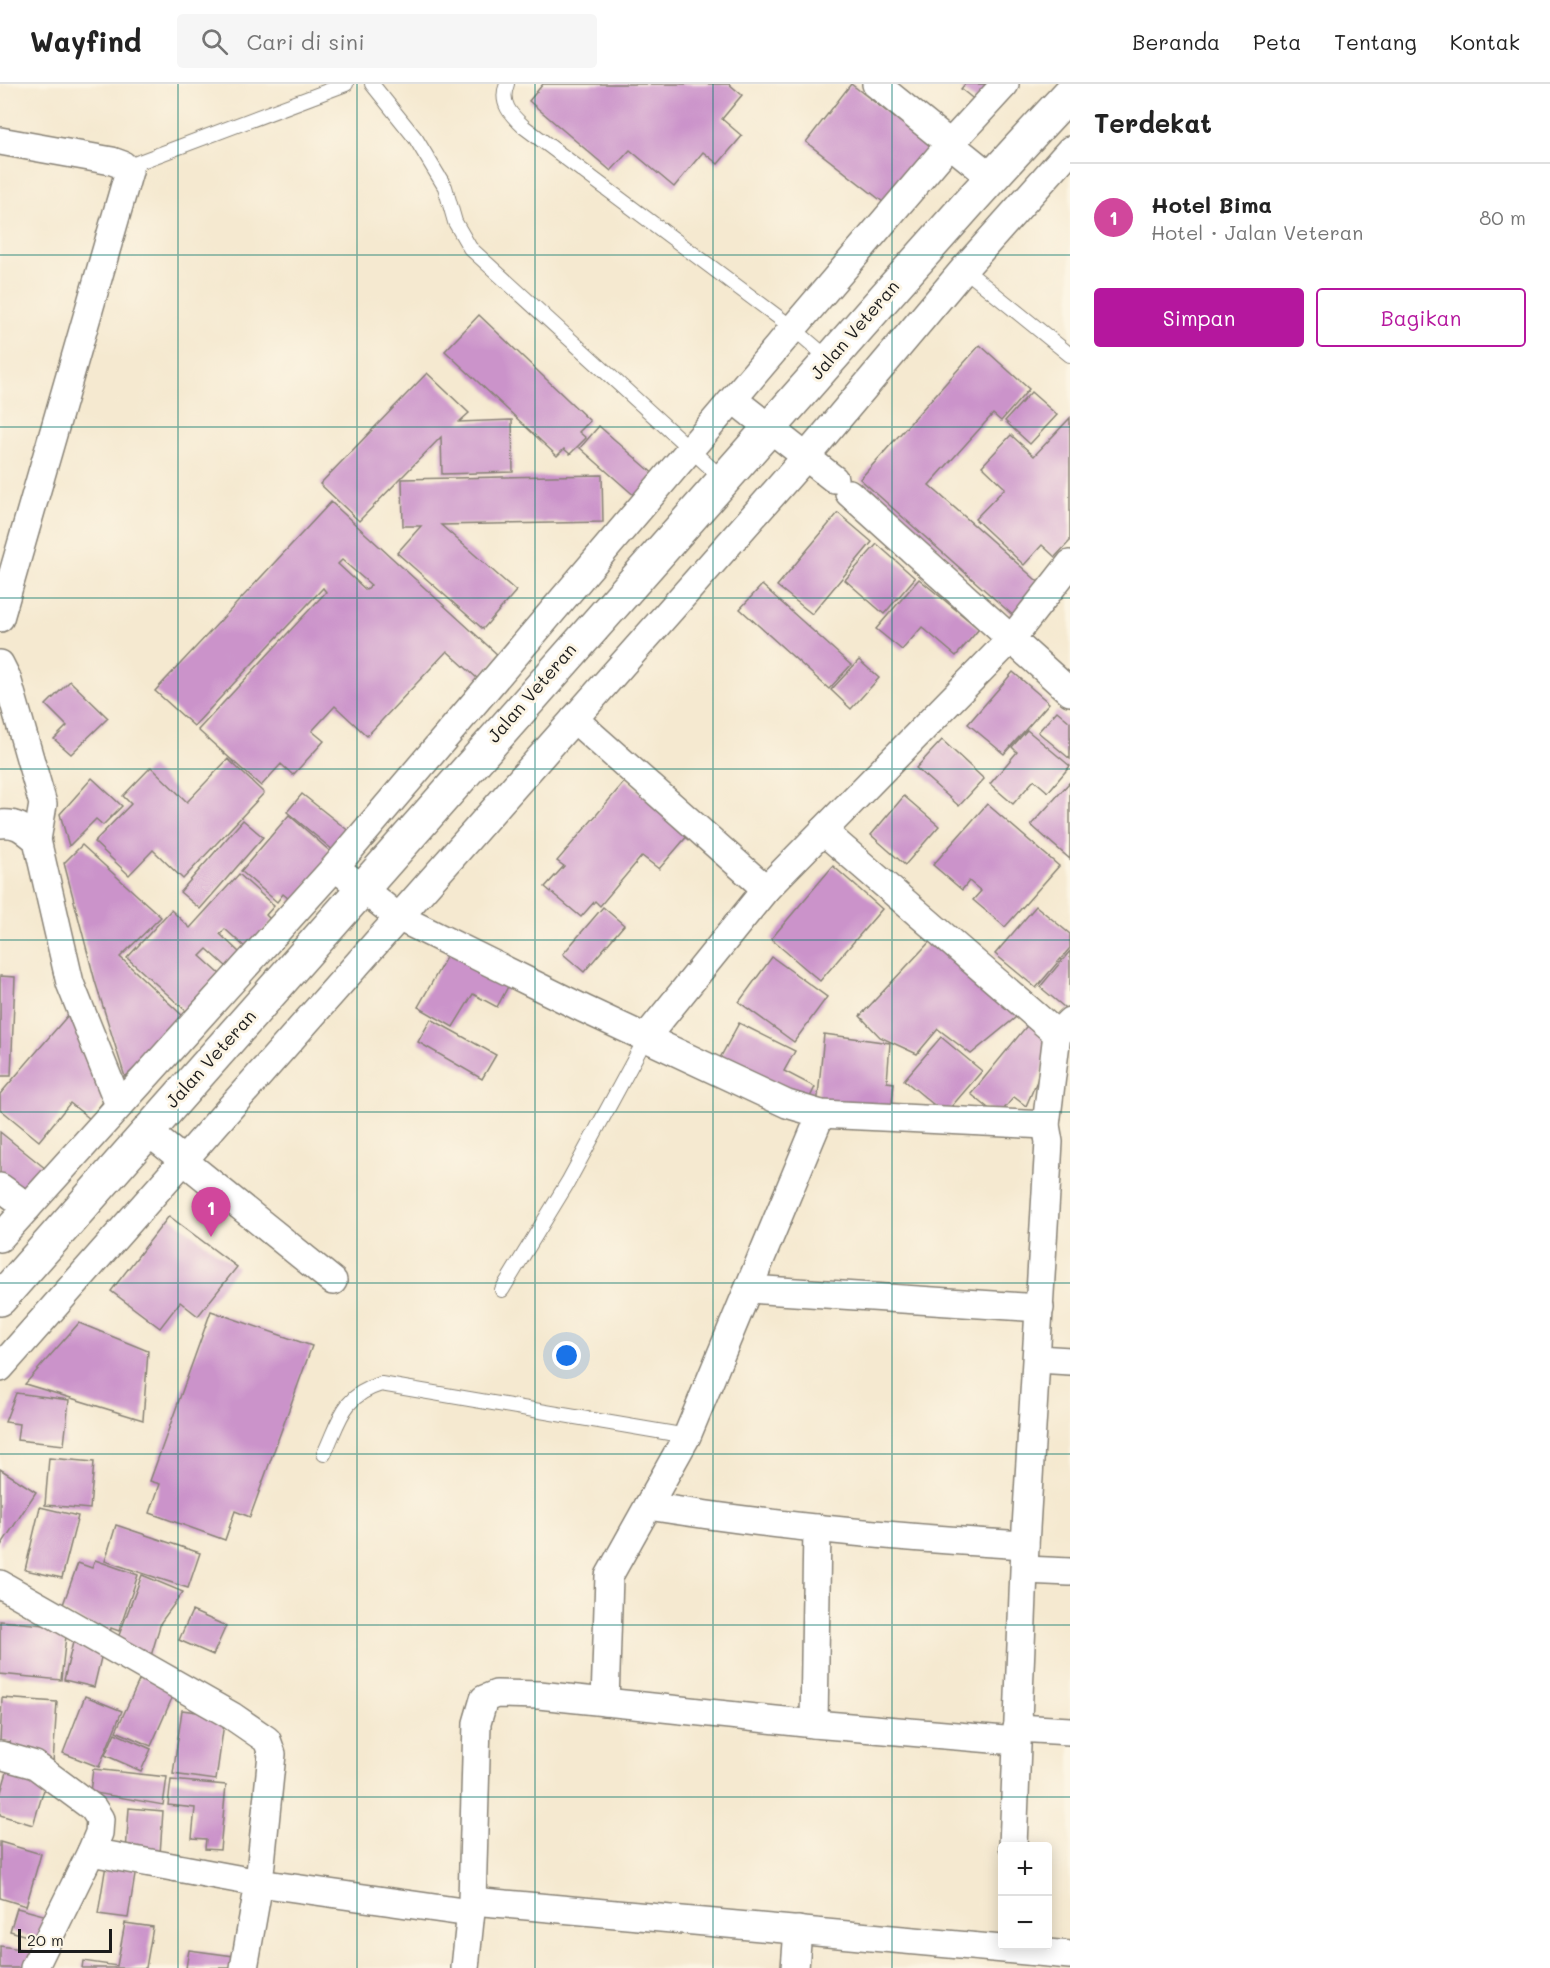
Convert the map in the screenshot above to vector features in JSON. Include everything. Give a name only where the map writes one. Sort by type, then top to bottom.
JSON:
[{"type":"main road","name":"Jalan Veteran","points":[[0,1299],[362,889],[566,653],[991,177],[1070,93]]},
{"type":"street","points":[[876,84],[949,146],[991,177]]},
{"type":"street","points":[[0,1238],[335,867],[949,146],[1005,84]]},
{"type":"street","points":[[0,141],[112,161],[126,167],[129,176],[0,618]]},
{"type":"street","points":[[0,1368],[805,458],[964,269],[1070,150]]},
{"type":"street","points":[[734,400],[841,486],[1070,692]]},
{"type":"street","points":[[647,1036],[766,889],[1012,638],[1070,564]]},
{"type":"street","points":[[0,664],[7,678],[43,804],[37,840],[70,983],[119,1105]]},
{"type":"street","points":[[574,718],[766,889]]},
{"type":"street","points":[[0,824],[12,823],[20,826],[37,840]]},
{"type":"street","points":[[823,831],[1064,1028],[1040,1308],[1025,1558],[1013,1842]]},
{"type":"street","points":[[335,867],[398,918],[584,1009],[647,1036],[787,1104],[822,1114],[1055,1136]]},
{"type":"street","points":[[605,1702],[609,1576],[687,1436],[822,1114]]},
{"type":"street","points":[[147,1131],[333,1281]]},
{"type":"street","points":[[0,1187],[28,1207]]},
{"type":"street","points":[[748,1289],[1040,1308]]},
{"type":"street","points":[[1037,1359],[1070,1361]]},
{"type":"street","points":[[648,1506],[717,1517],[940,1541],[1025,1558],[1070,1572]]},
{"type":"street","points":[[814,1724],[817,1528]]},
{"type":"street","points":[[0,1584],[232,1716],[267,1740],[272,1754],[259,1883],[244,1968]]},
{"type":"street","points":[[465,1968],[471,1907],[477,1723],[484,1699],[496,1694],[605,1702],[814,1724],[1017,1734],[1070,1731]]},
{"type":"street","points":[[0,1755],[34,1765],[93,1808],[100,1819],[91,1852],[34,1968]]},
{"type":"street","points":[[91,1852],[259,1883],[471,1907],[798,1930],[1009,1955],[1070,1955]]},
{"type":"street","points":[[795,1968],[798,1930]]},
{"type":"lane","points":[[126,167],[346,84]]},
{"type":"lane","points":[[372,84],[416,139],[445,186],[454,222],[470,248],[723,479]]},
{"type":"lane","points":[[507,84],[504,100],[509,112],[524,127],[794,329],[829,359]]},
{"type":"lane","points":[[964,269],[1070,355]]},
{"type":"lane","points":[[502,1290],[568,1182],[647,1036]]},
{"type":"lane","points":[[324,1454],[348,1402],[362,1390],[381,1384],[687,1436]]},
{"type":"building","points":[[543,84],[729,84],[742,95],[722,119],[742,136],[718,164],[703,152],[674,187],[630,150],[611,171],[529,101]]},
{"type":"building","points":[[851,84],[938,151],[892,209],[806,142]]},
{"type":"building","points":[[965,84],[999,84],[981,105],[961,89]]},
{"type":"building","points":[[479,315],[590,421],[579,432],[586,438],[570,454],[564,449],[557,456],[445,351]]},
{"type":"building","points":[[980,345],[1029,389],[1001,421],[993,414],[929,485],[1044,587],[1016,618],[860,479]]},
{"type":"building","points":[[427,373],[469,413],[459,422],[512,420],[513,472],[442,474],[441,437],[359,521],[320,484]]},
{"type":"building","points":[[1031,392],[1057,415],[1030,444],[1005,421]]},
{"type":"building","points":[[1070,418],[1070,541],[1055,557],[1042,545],[1024,565],[975,519],[1005,488],[982,466],[1011,435],[1034,456]]},
{"type":"building","points":[[599,426],[656,476],[637,498],[580,448]]},
{"type":"building","points":[[602,475],[603,522],[441,525],[516,591],[483,629],[397,553],[421,526],[403,526],[402,479]]},
{"type":"building","points":[[331,502],[499,656],[478,679],[447,651],[367,736],[335,706],[312,731],[324,741],[293,775],[281,764],[261,786],[198,730],[326,592],[323,588],[194,726],[155,691]],"holes":[[[342,560],[371,585],[366,590],[338,564]]]},
{"type":"building","points":[[838,513],[872,542],[812,614],[777,586]]},
{"type":"building","points":[[877,544],[915,578],[884,614],[845,580]]},
{"type":"building","points":[[919,579],[979,629],[956,656],[922,627],[902,650],[876,629]]},
{"type":"building","points":[[762,585],[851,665],[829,689],[740,609]]},
{"type":"building","points":[[859,660],[879,678],[851,709],[831,690]]},
{"type":"building","points":[[1013,672],[1049,703],[1004,754],[968,724]]},
{"type":"building","points":[[70,681],[108,718],[71,754],[54,739],[67,726],[46,705]]},
{"type":"building","points":[[1057,711],[1070,722],[1070,759],[1038,732]]},
{"type":"building","points":[[1027,730],[1070,766],[1048,792],[1034,780],[1013,804],[990,784],[1017,752],[1012,747]]},
{"type":"building","points":[[942,740],[984,779],[959,806],[916,768]]},
{"type":"building","points":[[228,759],[264,793],[183,879],[153,850],[129,875],[94,842],[131,804],[123,796],[151,767],[187,802]]},
{"type":"building","points":[[92,778],[122,806],[103,825],[96,819],[69,846],[60,814]]},
{"type":"building","points":[[626,780],[689,834],[659,869],[642,856],[600,906],[595,901],[581,917],[545,887],[564,866],[557,861]]},
{"type":"building","points":[[1070,782],[1070,859],[1031,825]]},
{"type":"building","points":[[302,794],[350,832],[334,851],[287,812]]},
{"type":"building","points":[[904,796],[939,826],[905,865],[871,835]]},
{"type":"building","points":[[987,804],[1059,866],[1005,927],[973,900],[981,891],[969,881],[962,890],[933,865]]},
{"type":"building","points":[[289,815],[332,853],[294,903],[283,894],[277,902],[241,871]]},
{"type":"building","points":[[243,820],[263,837],[200,909],[180,892]]},
{"type":"building","points":[[82,845],[161,917],[120,957],[186,1019],[125,1077],[95,981],[64,863]]},
{"type":"building","points":[[833,866],[882,909],[820,981],[771,939]]},
{"type":"building","points":[[239,874],[274,906],[266,915],[272,921],[247,949],[225,929],[220,934],[240,953],[227,967],[207,949],[200,956],[220,974],[186,1011],[127,958],[171,910],[190,928]]},
{"type":"building","points":[[1036,906],[1070,934],[1070,948],[1036,988],[995,954]]},
{"type":"building","points":[[603,907],[624,925],[584,972],[563,954]]},
{"type":"building","points":[[936,935],[1026,1009],[971,1054],[938,1029],[917,1054],[880,1037],[860,1016]]},
{"type":"building","points":[[452,947],[511,981],[497,1007],[473,994],[453,1027],[418,1007]]},
{"type":"building","points":[[1070,951],[1070,1012],[1040,987]]},
{"type":"building","points":[[772,957],[827,997],[794,1042],[739,1002]]},
{"type":"building","points":[[0,976],[15,977],[11,1076],[0,1076]]},
{"type":"building","points":[[76,1006],[111,1091],[90,1119],[70,1103],[39,1141],[0,1109],[0,1094]]},
{"type":"building","points":[[431,1019],[496,1055],[482,1079],[418,1042]]},
{"type":"building","points":[[1030,1022],[1054,1042],[1026,1106],[1014,1097],[998,1116],[971,1094]]},
{"type":"building","points":[[739,1023],[795,1051],[784,1071],[815,1087],[806,1105],[719,1060]]},
{"type":"building","points":[[824,1034],[890,1043],[887,1082],[894,1083],[891,1114],[817,1107]]},
{"type":"building","points":[[941,1037],[982,1071],[945,1114],[904,1080]]},
{"type":"building","points":[[0,1132],[46,1169],[25,1195],[0,1175]]},
{"type":"building","points":[[169,1216],[237,1267],[198,1316],[180,1302],[160,1328],[111,1291]]},
{"type":"building","points":[[211,1311],[312,1346],[250,1517],[235,1511],[225,1540],[150,1513],[160,1484],[150,1481]]},
{"type":"building","points":[[79,1323],[148,1351],[143,1420],[25,1384]]},
{"type":"building","points":[[16,1393],[69,1400],[64,1445],[17,1440],[19,1424],[5,1422]]},
{"type":"building","points":[[49,1458],[94,1462],[90,1509],[45,1505]]},
{"type":"building","points":[[0,1469],[36,1492],[0,1547]]},
{"type":"building","points":[[40,1507],[78,1516],[62,1578],[25,1570]]},
{"type":"building","points":[[116,1525],[200,1553],[188,1588],[105,1561]]},
{"type":"building","points":[[95,1560],[138,1575],[119,1631],[111,1628],[109,1636],[61,1610],[78,1563],[92,1568]]},
{"type":"building","points":[[142,1575],[183,1592],[161,1622],[151,1656],[116,1643]]},
{"type":"building","points":[[192,1611],[226,1626],[213,1655],[179,1640]]},
{"type":"building","points":[[0,1621],[67,1627],[61,1680],[0,1674]]},
{"type":"building","points":[[74,1638],[104,1645],[94,1687],[64,1680]]},
{"type":"building","points":[[142,1674],[176,1689],[151,1746],[116,1731]]},
{"type":"building","points":[[85,1696],[122,1711],[99,1767],[63,1753]]},
{"type":"building","points":[[2,1698],[57,1702],[53,1763],[9,1749],[10,1742],[0,1741]]},
{"type":"building","points":[[182,1710],[225,1716],[216,1780],[173,1774]]},
{"type":"building","points":[[115,1733],[151,1749],[141,1771],[105,1755]]},
{"type":"building","points":[[8,1769],[47,1780],[33,1825],[0,1815],[0,1795]]},
{"type":"building","points":[[93,1769],[167,1777],[163,1805],[90,1792]]},
{"type":"building","points":[[171,1780],[226,1785],[220,1850],[205,1849],[206,1839],[192,1838],[195,1808],[168,1805]]},
{"type":"building","points":[[129,1808],[163,1811],[160,1854],[126,1852]]},
{"type":"building","points":[[0,1842],[41,1854],[26,1906],[0,1898]]},
{"type":"building","points":[[106,1865],[136,1869],[128,1918],[98,1914]]},
{"type":"building","points":[[17,1908],[51,1917],[44,1941],[10,1931]]},
{"type":"building","points":[[125,1923],[153,1927],[146,1968],[82,1968],[83,1961],[117,1966]]},
{"type":"building","points":[[0,1946],[36,1951],[30,1968],[0,1968]]},
{"type":"building","points":[[189,1950],[241,1957],[240,1968],[186,1968]]},
{"type":"place","name":"Hotel Bima","points":[[211,1237]]}]
